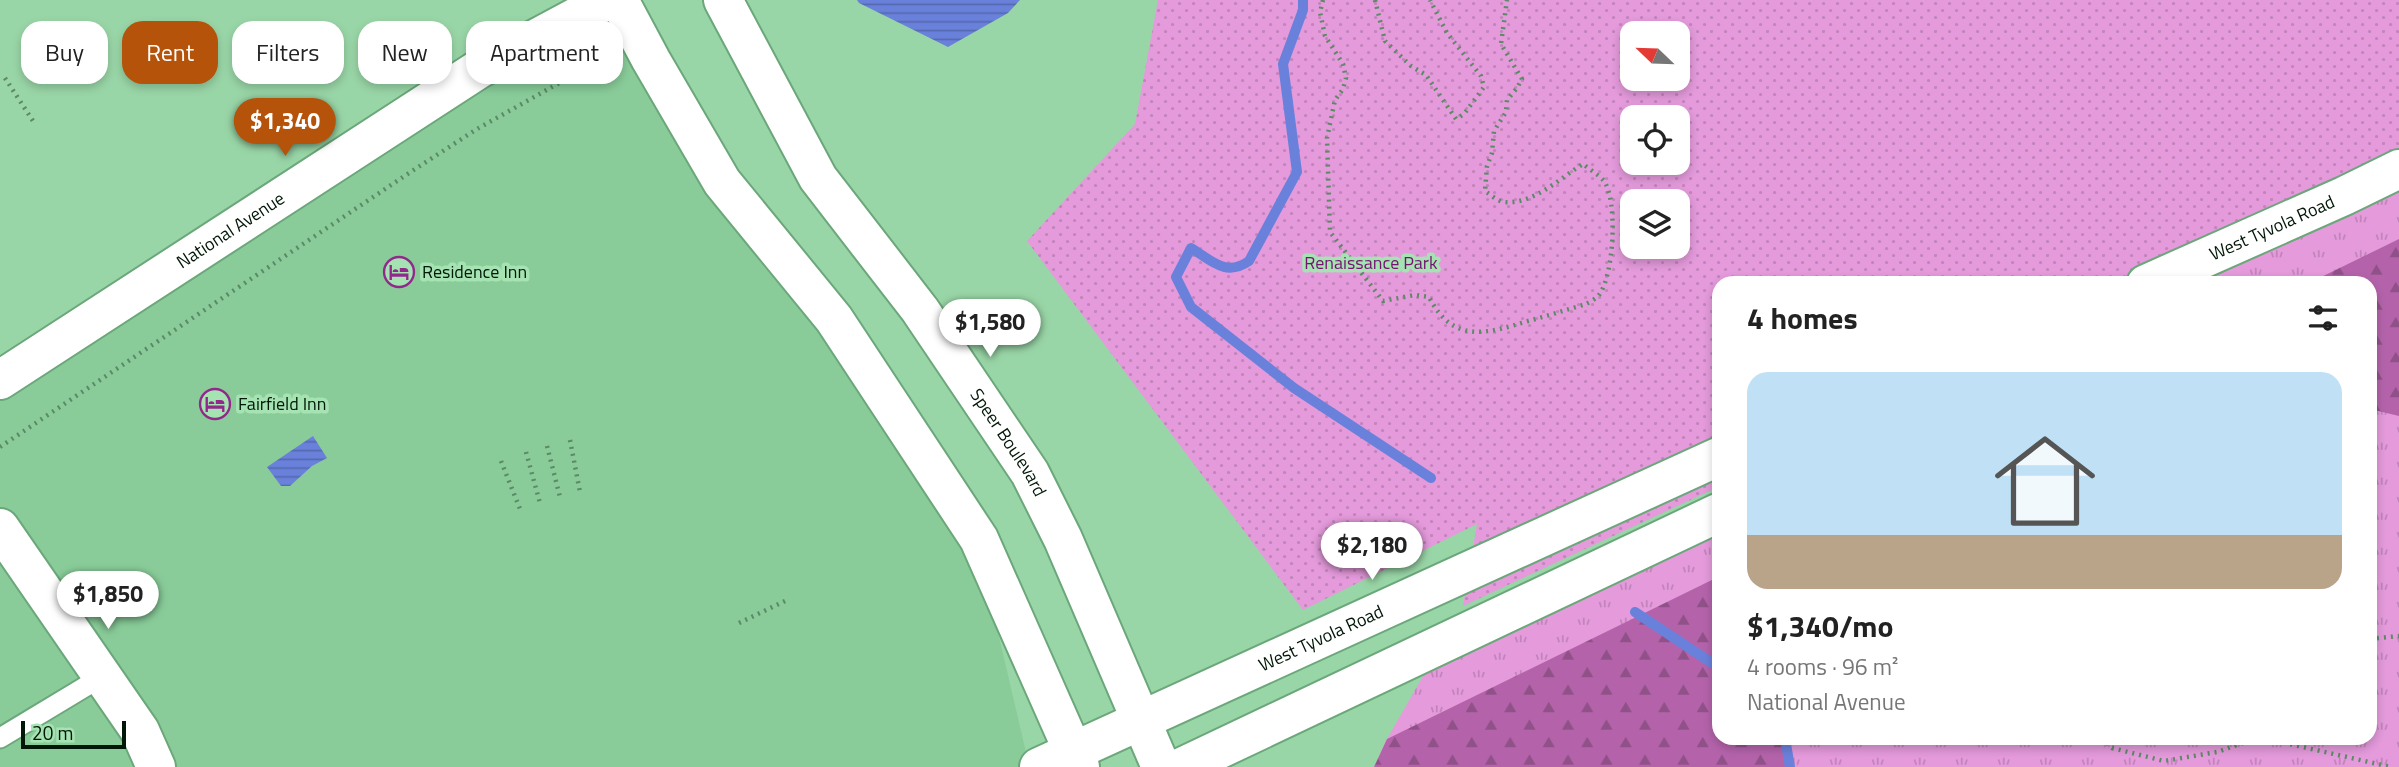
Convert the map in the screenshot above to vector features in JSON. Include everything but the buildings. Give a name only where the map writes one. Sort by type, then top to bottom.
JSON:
[{"type":"street","name":"National Avenue","points":[[0,380],[479,69],[608,0]]},
{"type":"street","points":[[619,0],[722,182],[834,319],[973,529],[1077,760]]},
{"type":"street","name":"Speer Boulevard","points":[[723,0],[818,178],[920,310],[1030,473],[1063,539],[1161,767]]},
{"type":"street","name":"West Tyvola Road","points":[[2164,276],[2399,169]]},
{"type":"street","name":"West Tyvola Road","points":[[1039,767],[1077,760],[1142,722],[1712,460]]},
{"type":"street","points":[[1182,767],[1712,516]]},
{"type":"street","points":[[0,528],[140,731],[156,767]]},
{"type":"lane","points":[[0,738],[103,676]]},
{"type":"path","points":[[1323,0],[1320,12],[1325,36],[1343,64],[1346,78],[1335,100],[1327,138],[1330,232],[1383,300],[1415,295],[1429,297],[1436,310],[1455,327],[1489,333],[1586,304],[1599,295],[1611,265],[1612,207],[1605,182],[1583,164],[1521,201],[1501,202],[1485,191],[1494,131],[1506,113],[1507,100],[1522,79],[1501,44],[1507,0]]},
{"type":"path","points":[[1375,0],[1385,41],[1411,66],[1426,75],[1456,119],[1464,114],[1484,87],[1481,76],[1447,33],[1430,0]]},
{"type":"path","points":[[5,78],[33,121]]},
{"type":"path","points":[[0,447],[409,173],[558,84]]},
{"type":"path","points":[[570,440],[580,492]]},
{"type":"path","points":[[547,446],[560,497]]},
{"type":"path","points":[[526,452],[540,503]]},
{"type":"path","points":[[501,461],[520,509]]},
{"type":"path","points":[[739,624],[785,601]]},
{"type":"path","points":[[2377,638],[2399,636]]},
{"type":"path","points":[[2109,745],[2164,761],[2235,745]]},
{"type":"path","points":[[2294,745],[2391,767]]},
{"type":"shaded area","points":[[615,0],[976,538],[1028,761],[1017,767],[0,767],[0,386],[481,84],[623,84],[623,21],[582,21]]},
{"type":"green space","name":"Renaissance Park","points":[[1158,0],[2399,0],[2399,169],[2171,276],[1712,276],[1712,490],[1463,606],[1477,524],[1303,610],[1027,241],[1135,124]]},
{"type":"green space","points":[[2399,169],[2399,767],[1374,767],[1387,739],[1458,615],[1563,572],[1712,497],[1712,745],[2377,745],[2377,276],[2173,276]]},
{"type":"green space","points":[[2399,239],[2399,416],[2377,411],[2377,276],[2323,276]]},
{"type":"green space","points":[[1712,580],[1712,745],[1786,745],[1790,767],[1374,767],[1387,739]]},
{"type":"water","points":[[857,0],[1020,0],[1008,13],[948,47]]},
{"type":"water","points":[[313,436],[327,458],[312,466],[290,486],[281,486],[267,467]]},
{"type":"waterway","points":[[1303,0],[1303,10],[1283,64],[1297,172],[1249,261],[1241,266],[1226,267],[1191,248],[1176,277],[1191,307],[1294,388],[1431,478]]},
{"type":"waterway","points":[[1635,612],[1712,663]]},
{"type":"waterway","points":[[1786,745],[1790,767]]},
{"type":"place","name":"Residence Inn","points":[[399,272]]},
{"type":"place","name":"Fairfield Inn","points":[[215,404]]}]
